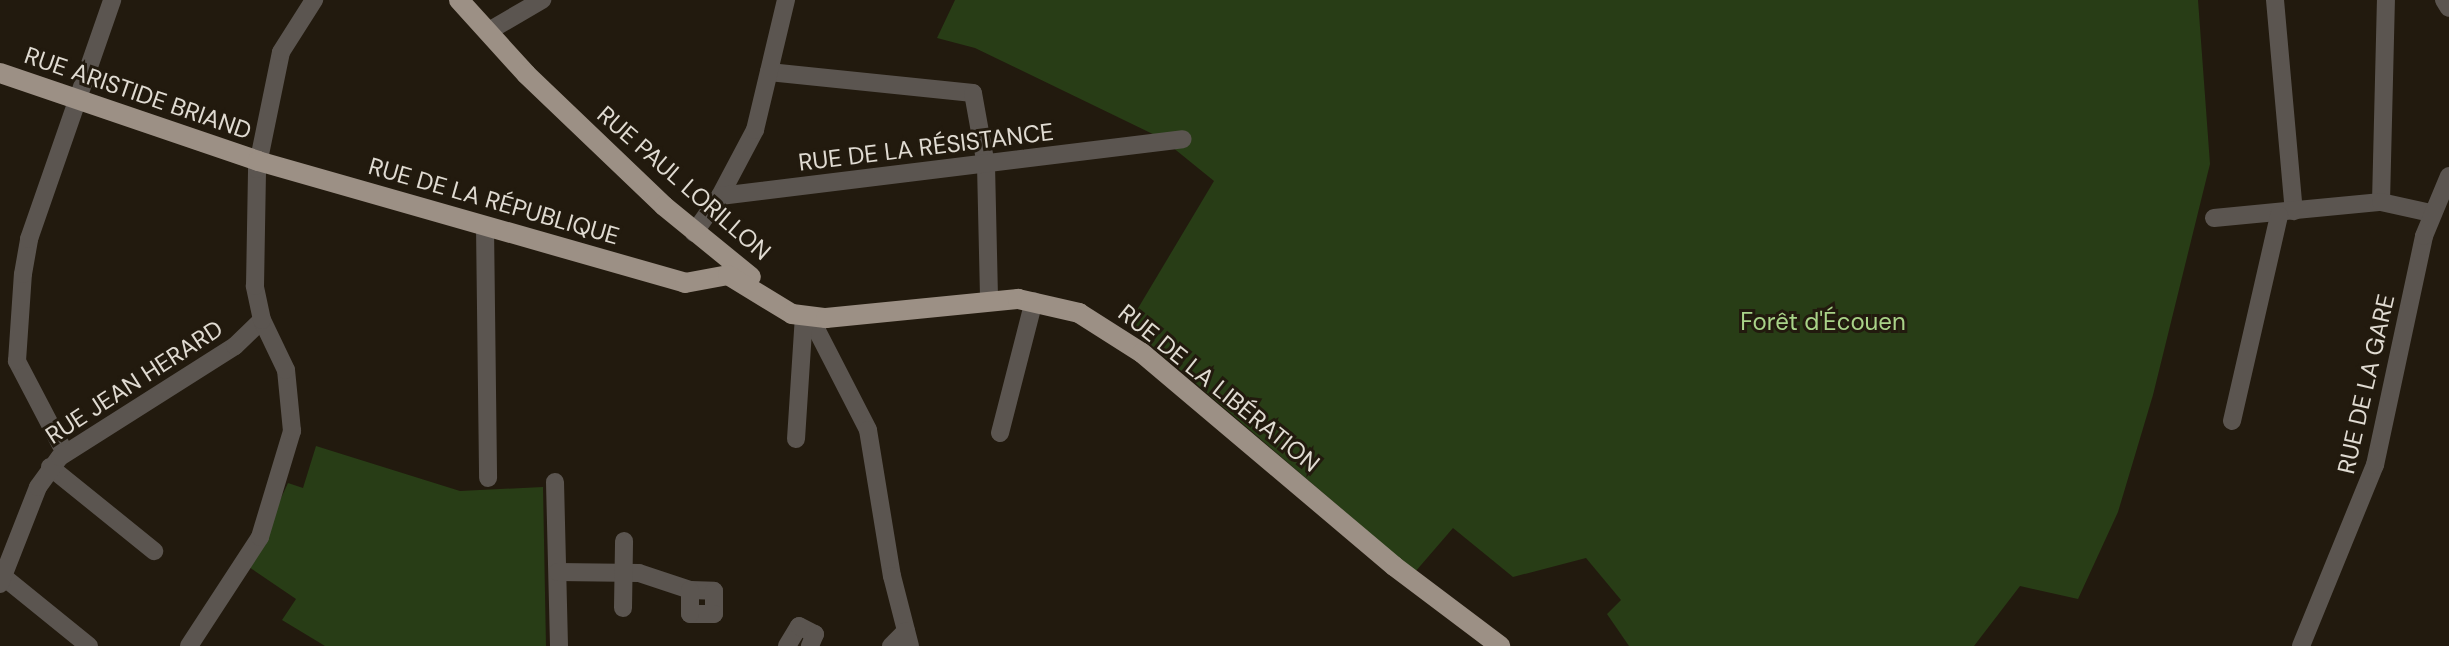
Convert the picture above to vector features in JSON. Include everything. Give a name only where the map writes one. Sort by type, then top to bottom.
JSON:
[{"type":"main road","name":"RUE PAUL LORILLON","points":[[459,0],[487,32],[694,233],[807,317]]},
{"type":"main road","name":"RUE ARISTIDE BRIAND","points":[[0,73],[258,161]]},
{"type":"main road","name":"RUE DE LA RÉPUBLIQUE","points":[[258,161],[685,283],[715,276]]},
{"type":"main road","name":"RUE PAUL LORILLON","points":[[715,276],[734,277],[771,306],[807,317]]},
{"type":"main road","name":"RUE DE LA LIBÉRATION","points":[[807,317],[1034,301],[1079,313],[1119,335],[1394,566],[1500,646]]},
{"type":"street","points":[[65,453],[20,370],[16,349],[29,239],[112,0]]},
{"type":"street","points":[[189,646],[260,537],[292,431],[286,370],[262,320],[254,267],[258,161],[281,52],[314,0]]},
{"type":"street","points":[[2232,421],[2287,213],[2275,0]]},
{"type":"street","points":[[2381,202],[2386,0]]},
{"type":"street","points":[[2444,0],[2449,8]]},
{"type":"street","points":[[487,32],[537,1]]},
{"type":"street","points":[[694,233],[720,196],[755,130],[784,8]]},
{"type":"street","points":[[769,72],[973,93],[986,165],[989,302]]},
{"type":"street","name":"RUE DE LA RÉSISTANCE","points":[[720,196],[1182,139]]},
{"type":"street","name":"RUE DE LA GARE","points":[[2301,646],[2375,465],[2431,213],[2449,176]]},
{"type":"street","points":[[2214,218],[2381,202],[2431,213]]},
{"type":"street","points":[[485,226],[488,478]]},
{"type":"street","points":[[715,276],[717,250]]},
{"type":"street","points":[[1000,433],[1034,301]]},
{"type":"street","points":[[796,439],[807,317]]},
{"type":"street","points":[[807,317],[868,430],[908,638],[891,646]]},
{"type":"street","name":"RUE JEAN HERARD","points":[[2,581],[50,467],[65,453],[235,346],[262,320]]},
{"type":"street","points":[[50,467],[154,551]]},
{"type":"street","points":[[555,482],[559,646]]},
{"type":"street","points":[[623,608],[624,541]]},
{"type":"street","points":[[558,572],[651,575],[690,590]]},
{"type":"street","points":[[2,581],[89,646]]},
{"type":"street","points":[[787,646],[799,626],[815,634],[810,646]]},
{"type":"green space","name":"Forêt d'Écouen","points":[[955,0],[2198,0],[2210,164],[2153,395],[2118,512],[2078,599],[2020,586],[1974,646],[1629,646],[1607,614],[1621,600],[1586,558],[1513,577],[1453,528],[1415,572],[1128,325],[1214,181],[1161,138],[975,48],[937,38]]},
{"type":"green space","points":[[316,446],[460,491],[543,487],[546,646],[325,646],[282,620],[296,599],[249,567],[288,483],[303,488]]}]
